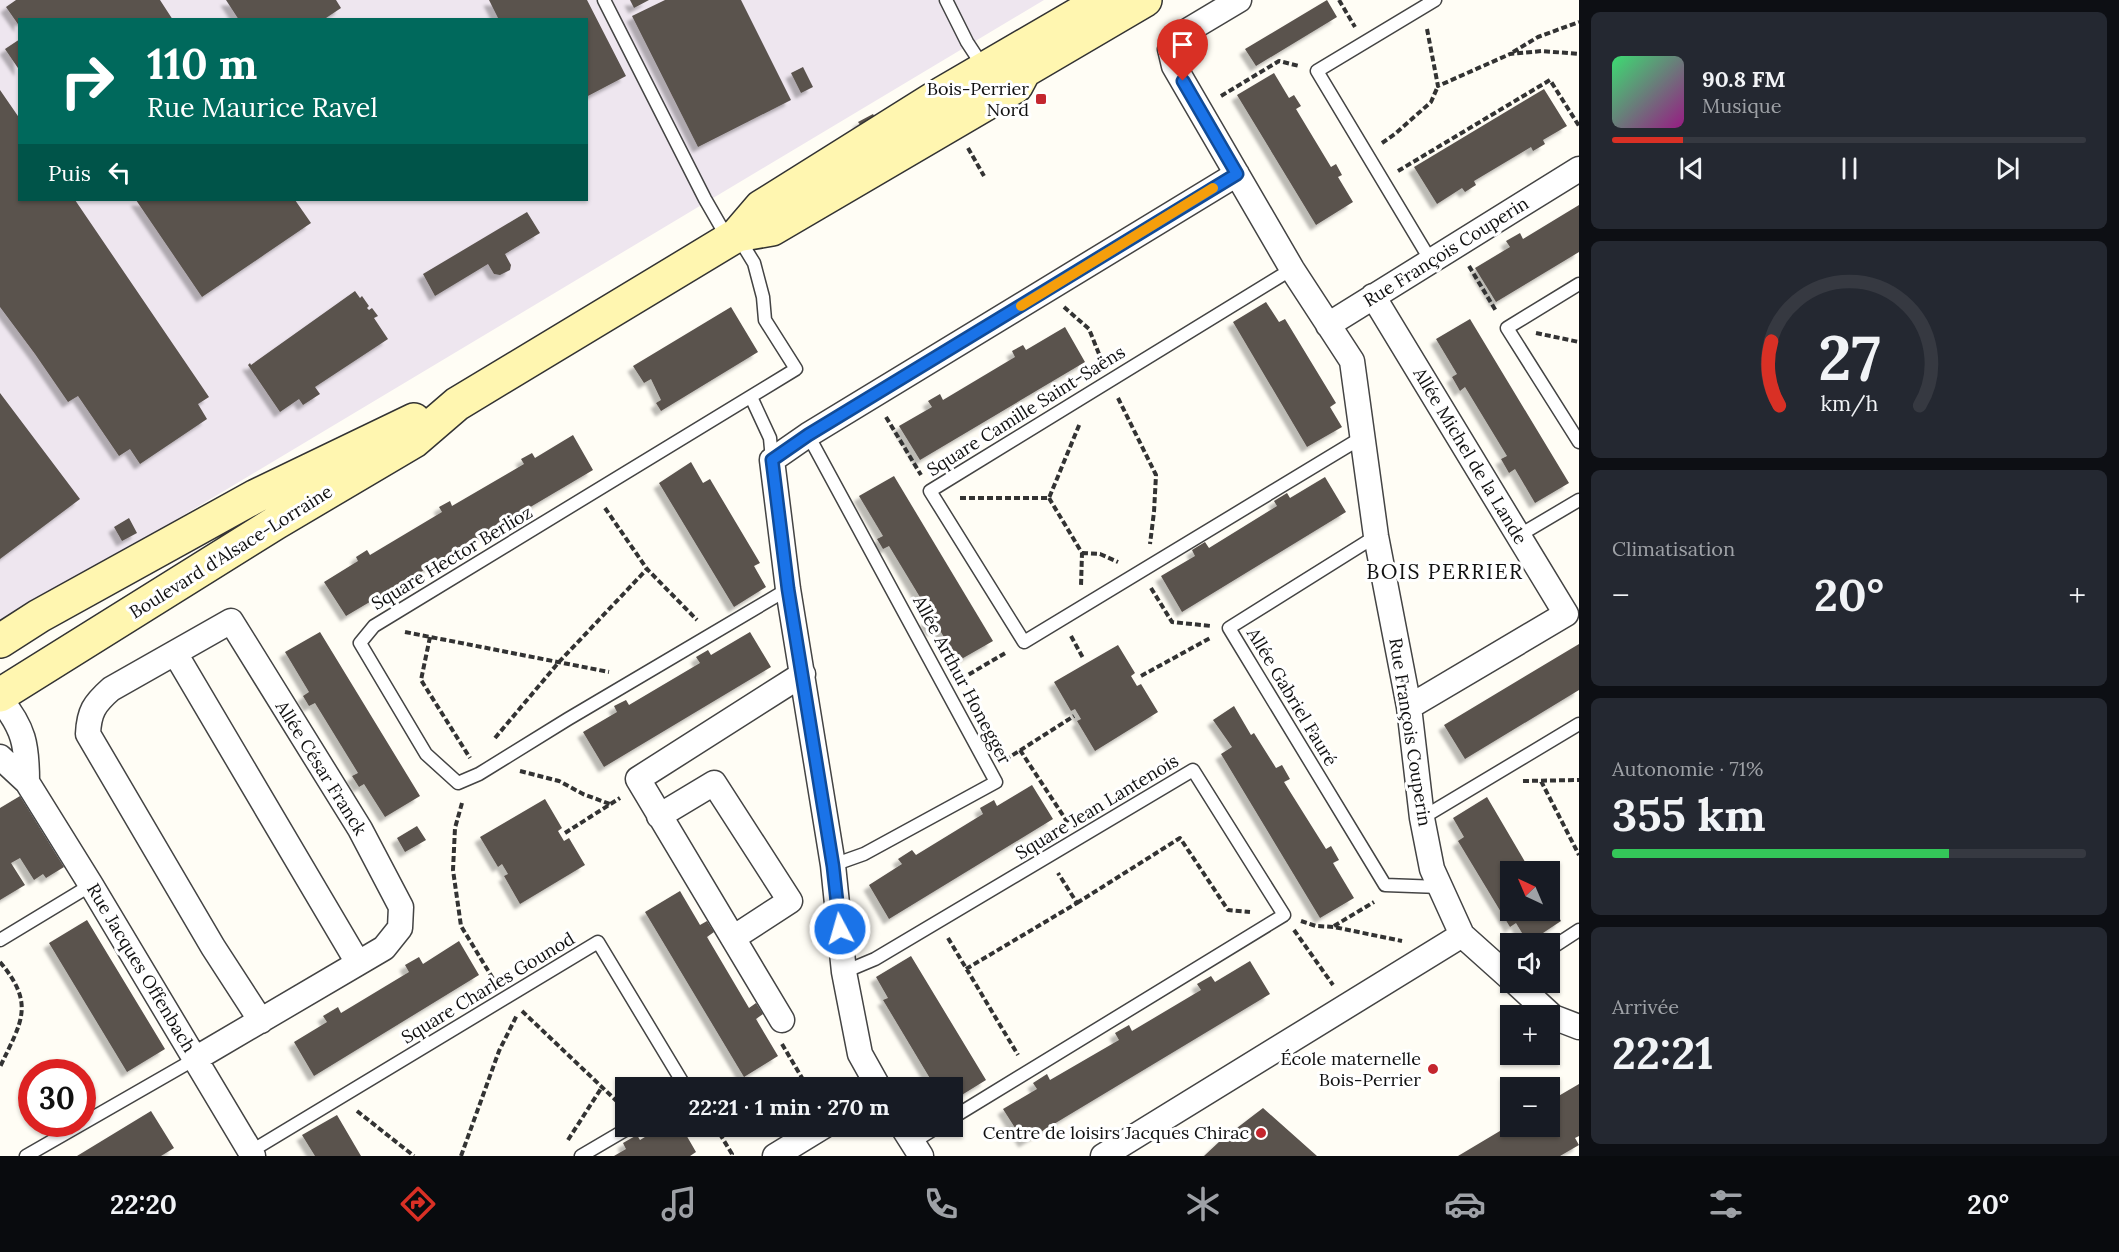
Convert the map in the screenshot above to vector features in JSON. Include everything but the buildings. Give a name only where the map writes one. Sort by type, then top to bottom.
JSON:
[{"type":"main road","name":"Boulevard d'Alsace-Lorraine","points":[[1007,70],[1103,0]]},
{"type":"main road","name":"Boulevard d'Alsace-Lorraine","points":[[0,697],[277,522],[414,441],[457,404],[733,237],[761,207],[1007,70],[1145,0]]},
{"type":"main road","name":"Boulevard d'Alsace-Lorraine","points":[[733,237],[772,230],[1016,86],[1007,70]]},
{"type":"main road","name":"Boulevard d'Alsace-Lorraine","points":[[0,641],[45,612],[256,496],[402,425],[457,404]]},
{"type":"street","points":[[1239,0],[1182,34],[1170,49],[1174,66],[1292,269],[1328,325]]},
{"type":"street","name":"Rue François Couperin","points":[[1462,934],[1432,869],[1422,818],[1409,707],[1376,536],[1352,361],[1328,325],[1579,169]]},
{"type":"street","points":[[873,1077],[860,1054],[844,972],[833,866],[788,589],[772,460],[808,435],[1237,174]]},
{"type":"street","name":"Allée Michel de la Lande","points":[[1374,296],[1566,614],[1409,707]]},
{"type":"street","name":"Allée César Franck","points":[[195,1059],[261,1021],[384,948],[400,928],[401,907],[360,829],[231,621],[111,689],[98,701],[89,716],[88,734],[213,947],[261,1021]]},
{"type":"street","points":[[175,653],[358,963]]},
{"type":"street","points":[[782,1020],[638,779],[803,674]]},
{"type":"street","points":[[0,697],[14,715],[21,730],[27,750],[27,782]]},
{"type":"street","name":"Rue Jacques Offenbach","points":[[0,757],[27,782],[195,1059],[249,1155]]},
{"type":"street","points":[[659,816],[714,783],[790,901],[733,938]]},
{"type":"street","points":[[1103,1156],[1462,934],[1500,967]]},
{"type":"street","points":[[1528,993],[1553,1017],[1579,1027]]},
{"type":"street","points":[[775,1156],[806,1137]]},
{"type":"lane","points":[[604,0],[705,199],[733,237]]},
{"type":"lane","points":[[946,0],[967,42],[1007,70]]},
{"type":"lane","points":[[1431,261],[1317,71],[1435,0]]},
{"type":"lane","name":"Square Hector Berlioz","points":[[458,783],[426,754],[360,643],[374,626],[796,369],[765,320],[763,297],[754,263],[733,237]]},
{"type":"lane","name":"Square Camille Saint-Saëns","points":[[1024,642],[930,491],[1292,269]]},
{"type":"lane","points":[[1579,284],[1507,328],[1579,442]]},
{"type":"lane","points":[[751,397],[770,438],[772,460]]},
{"type":"lane","name":"Allée Arthur Honegger","points":[[808,435],[996,782],[864,854],[833,866]]},
{"type":"lane","points":[[1024,642],[1361,438]]},
{"type":"lane","points":[[1518,536],[1579,500]]},
{"type":"lane","name":"Allée Gabriel Fauré","points":[[1376,536],[1229,628],[1385,885]]},
{"type":"lane","points":[[458,783],[493,765],[788,589]]},
{"type":"lane","points":[[1422,818],[1579,724]]},
{"type":"lane","name":"Square Jean Lantenois","points":[[844,972],[875,959],[1193,770],[1284,915]]},
{"type":"lane","points":[[0,940],[91,885]]},
{"type":"lane","points":[[1385,885],[1440,887]]},
{"type":"lane","points":[[963,1111],[1284,915]]},
{"type":"lane","points":[[1560,942],[1579,930]]},
{"type":"lane","name":"Square Charles Gounod","points":[[249,1155],[598,942],[679,1077]]},
{"type":"lane","points":[[26,1156],[195,1059]]},
{"type":"lane","points":[[581,1156],[615,1136]]},
{"type":"path","points":[[1339,0],[1364,43]]},
{"type":"path","points":[[1366,153],[1395,134],[1431,102],[1438,86],[1432,65],[1424,7]]},
{"type":"path","points":[[1438,86],[1510,54],[1538,38],[1579,22]]},
{"type":"path","points":[[1510,54],[1542,51],[1579,54]]},
{"type":"path","points":[[1200,110],[1279,61],[1317,71]]},
{"type":"path","points":[[1382,180],[1550,80],[1579,126]]},
{"type":"path","points":[[1456,245],[1507,328],[1579,342]]},
{"type":"path","points":[[1046,292],[1089,329],[1110,381],[1156,475],[1154,513],[1148,553],[1141,572]]},
{"type":"path","points":[[594,493],[647,569],[710,634]]},
{"type":"path","points":[[1048,498],[1082,553],[1081,608]]},
{"type":"path","points":[[1082,553],[1100,554],[1141,572],[1172,622],[1229,628]]},
{"type":"path","points":[[488,747],[559,662],[647,569]]},
{"type":"path","points":[[374,626],[637,678]]},
{"type":"path","points":[[1141,676],[1229,628]]},
{"type":"path","points":[[430,637],[421,680],[474,764],[458,783],[464,795],[455,828],[453,870],[461,926],[505,999]]},
{"type":"path","points":[[945,688],[1024,642]]},
{"type":"path","points":[[989,770],[1074,716]]},
{"type":"path","points":[[1020,750],[1078,839]]},
{"type":"path","points":[[493,765],[559,781],[583,794],[610,804]]},
{"type":"path","points":[[1494,774],[1515,782],[1579,780]]},
{"type":"path","points":[[1541,781],[1579,855]]},
{"type":"path","points":[[565,833],[642,786]]},
{"type":"path","points":[[966,969],[1180,838],[1228,910],[1284,915],[1316,926],[1334,927],[1412,943],[1420,959]]},
{"type":"path","points":[[1049,856],[1077,903]]},
{"type":"path","points":[[1334,927],[1373,902],[1385,885]]},
{"type":"path","points":[[1284,915],[1347,1006]]},
{"type":"path","points":[[938,922],[1028,1072]]},
{"type":"path","points":[[0,962],[13,978],[23,1002],[20,1024],[0,1067]]},
{"type":"path","points":[[461,1156],[499,1051],[520,1009],[615,1099]]},
{"type":"path","points":[[782,1020],[776,1034],[801,1077]]},
{"type":"path","points":[[564,1146],[602,1087]]},
{"type":"path","points":[[339,1098],[414,1156]]},
{"type":"path","points":[[722,1137],[731,1156]]},
{"type":"shaded area","points":[[0,0],[1044,0],[0,625]]},
{"type":"slow traffic","points":[[1021,306],[1213,188]]},
{"type":"place","name":"Bois-Perrier Nord","points":[[1041,99]]},
{"type":"place","name":"École maternelle Bois-Perrier","points":[[1433,1069]]},
{"type":"place","name":"Centre de loisirs Jacques Chirac","points":[[1261,1133]]},
{"type":"district","name":"BOIS PERRIER","points":[[1445,572]]},
{"type":"route","points":[[840,929],[833,866],[801,657],[788,589],[772,460],[808,435],[1237,174],[1183,81]]}]
